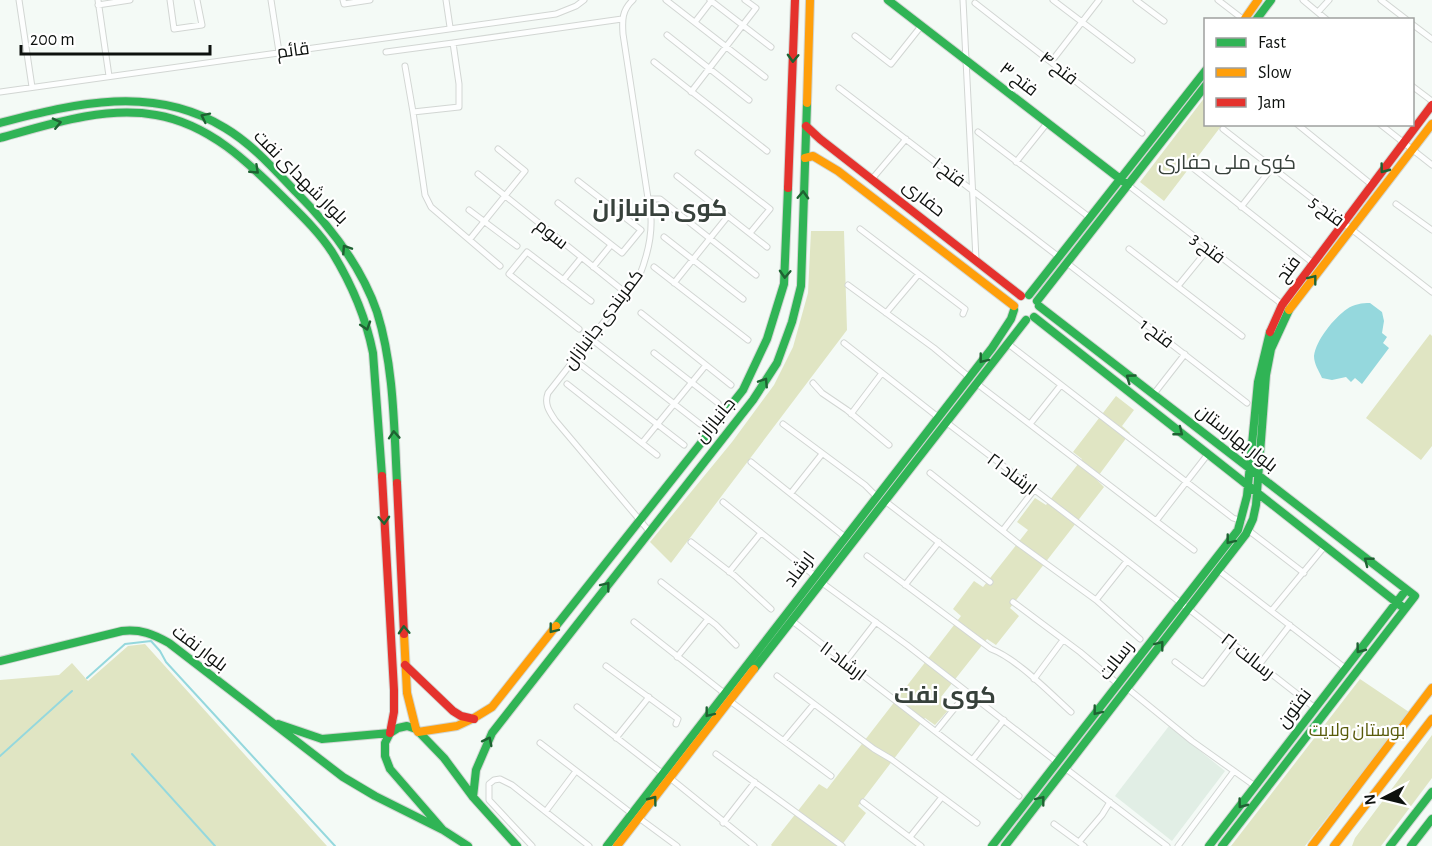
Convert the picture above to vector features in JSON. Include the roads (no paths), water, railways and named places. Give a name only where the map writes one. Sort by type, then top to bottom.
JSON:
[{"type":"main road","name":"جانبازان","points":[[267,719],[300,733],[322,739],[390,733],[407,726],[417,731],[453,728],[475,719],[492,707],[743,390],[761,356],[774,323],[784,285],[795,0]]},
{"type":"main road","name":"جانبازان","points":[[473,797],[476,770],[492,733],[751,402],[777,363],[792,322],[801,286],[810,0]]},
{"type":"main road","name":"فتح ۳","points":[[888,0],[1128,185]]},
{"type":"main road","points":[[1245,18],[1258,0]]},
{"type":"main road","points":[[1258,18],[1271,0]]},
{"type":"main road","points":[[1031,300],[1089,217],[1204,72]]},
{"type":"main road","points":[[1031,300],[1067,263],[1204,88]]},
{"type":"main road","name":"بلوار شهدای نفت","points":[[0,123],[81,102],[112,99],[151,101],[181,107],[209,119],[244,142],[308,203],[342,243],[370,293],[383,331],[386,349],[396,459],[407,693],[417,731]]},
{"type":"main road","name":"فتح","points":[[1248,486],[1259,370],[1264,345],[1312,264],[1432,103]]},
{"type":"main road","name":"بلوار شهدای نفت","points":[[0,138],[58,122],[111,112],[156,115],[174,119],[207,133],[233,150],[306,219],[330,250],[354,293],[367,326],[374,360],[394,697],[394,712],[384,750],[387,763],[397,778],[443,830]]},
{"type":"main road","name":"فتح","points":[[1257,493],[1269,358],[1285,307],[1351,229],[1432,124]]},
{"type":"main road","name":"حفاری","points":[[806,126],[976,260],[1031,300]]},
{"type":"main road","name":"حفاری","points":[[805,158],[813,156],[838,171],[1014,308],[1018,317],[1030,319]]},
{"type":"main road","points":[[787,231],[802,231]]},
{"type":"main road","name":"ارشاد","points":[[617,846],[680,757],[972,380],[1011,319],[1014,308],[1031,300],[1030,319],[972,380]]},
{"type":"main road","name":"بلوار بهارستان","points":[[1031,300],[1415,596]]},
{"type":"main road","name":"بلوار بهارستان","points":[[1030,319],[1208,454],[1405,609]]},
{"type":"main road","name":"رسالت","points":[[992,846],[1118,684],[1132,674],[1184,607],[1238,530],[1242,521],[1248,486]]},
{"type":"main road","name":"رسالت","points":[[1184,607],[1218,570],[1248,530],[1253,519],[1257,493]]},
{"type":"main road","name":"ارشاد","points":[[818,579],[845,537],[864,520]]},
{"type":"main road","name":"نفتون","points":[[1209,846],[1406,590]]},
{"type":"main road","name":"نفتون","points":[[1222,846],[1415,596]]},
{"type":"main road","name":"ارشاد","points":[[743,676],[791,621],[803,598]]},
{"type":"main road","name":"بلوار نفت","points":[[0,661],[122,631],[144,630],[169,643],[267,719]]},
{"type":"main road","points":[[405,665],[453,711],[461,716],[475,719]]},
{"type":"main road","name":"رسالت","points":[[1005,846],[1127,688],[1132,674]]},
{"type":"main road","points":[[1312,846],[1432,688]]},
{"type":"main road","points":[[1334,846],[1432,718]]},
{"type":"main road","points":[[267,719],[343,777],[467,845]]},
{"type":"main road","points":[[417,731],[444,758],[473,797],[517,846]]},
{"type":"main road","points":[[1057,762],[1065,768]]},
{"type":"main road","name":"ارشاد","points":[[607,846],[631,813],[666,776]]},
{"type":"main road","points":[[1390,846],[1432,792]]},
{"type":"main road","points":[[1416,812],[1432,805]]},
{"type":"main road","points":[[1411,846],[1432,819]]},
{"type":"main road","points":[[1222,830],[1230,836]]},
{"type":"main road","points":[[1343,846],[1345,832]]},
{"type":"street","points":[[18,0],[32,87]]},
{"type":"street","points":[[109,76],[98,2],[130,0]]},
{"type":"street","points":[[170,0],[174,29],[202,25],[197,0]]},
{"type":"street","points":[[271,0],[279,52]]},
{"type":"street","points":[[343,0],[344,4],[370,0]]},
{"type":"street","points":[[446,0],[450,27]]},
{"type":"street","name":"قائم","points":[[0,92],[450,27],[556,14],[584,0]]},
{"type":"street","points":[[386,52],[622,20],[627,6],[633,0]]},
{"type":"street","points":[[666,0],[765,76]]},
{"type":"street","points":[[694,22],[711,0],[771,47]]},
{"type":"street","points":[[692,92],[756,8],[745,0]]},
{"type":"street","points":[[963,0],[964,57],[976,260]]},
{"type":"street","points":[[1053,0],[1132,60]]},
{"type":"street","points":[[1051,62],[1099,0]]},
{"type":"street","points":[[1136,0],[1164,21]]},
{"type":"street","points":[[1218,0],[1241,18]]},
{"type":"street","points":[[1302,0],[1326,18]]},
{"type":"street","points":[[1318,12],[1329,0]]},
{"type":"street","points":[[1381,0],[1402,18]]},
{"type":"street","name":"فتح ۴","points":[[975,3],[1142,133]]},
{"type":"street","name":"کمربندی جانبازان","points":[[622,20],[652,237],[639,277],[548,393],[547,408],[649,531]]},
{"type":"street","points":[[855,36],[891,64],[922,25]]},
{"type":"street","points":[[1414,25],[1432,39]]},
{"type":"street","points":[[667,35],[749,100]]},
{"type":"street","points":[[413,112],[459,107],[459,84],[453,43]]},
{"type":"street","points":[[654,62],[767,151]]},
{"type":"street","points":[[405,66],[425,195],[431,207],[500,266]]},
{"type":"street","points":[[1414,87],[1432,103]]},
{"type":"street","name":"فتح ۱","points":[[839,88],[1059,257]]},
{"type":"street","points":[[1016,162],[1048,122]]},
{"type":"street","points":[[1300,126],[1372,185]]},
{"type":"street","points":[[1383,126],[1432,165]]},
{"type":"street","name":"فتح 5","points":[[1223,129],[1432,292]]},
{"type":"street","points":[[978,132],[1089,217]]},
{"type":"street","points":[[872,179],[906,139]]},
{"type":"street","points":[[470,239],[525,171],[498,149]]},
{"type":"street","points":[[698,153],[770,209],[750,233]]},
{"type":"street","points":[[1193,168],[1312,264]]},
{"type":"street","points":[[1241,207],[1272,168]]},
{"type":"street","name":"سوم","points":[[478,174],[626,293]]},
{"type":"street","points":[[676,176],[768,246]]},
{"type":"street","points":[[558,203],[622,253],[641,230],[578,181]]},
{"type":"street","name":"فتح 3","points":[[1128,185],[1285,307]]},
{"type":"street","points":[[648,199],[660,199],[756,275]]},
{"type":"street","points":[[1396,204],[1432,230]]},
{"type":"street","points":[[469,210],[518,246]]},
{"type":"street","points":[[674,283],[729,216]]},
{"type":"street","points":[[860,229],[965,309],[963,314]]},
{"type":"street","points":[[664,237],[743,299]]},
{"type":"street","points":[[593,267],[611,245]]},
{"type":"street","points":[[1179,286],[1209,248]]},
{"type":"street","points":[[1129,249],[1242,336]]},
{"type":"street","points":[[579,329],[508,274],[527,252],[591,301]]},
{"type":"street","points":[[564,280],[581,258]]},
{"type":"street","name":"فتح 1","points":[[1067,263],[1247,402]]},
{"type":"street","points":[[654,267],[748,340]]},
{"type":"street","points":[[886,313],[918,275]]},
{"type":"street","points":[[848,285],[934,348],[972,380],[1194,550]]},
{"type":"street","points":[[640,313],[731,385]]},
{"type":"street","points":[[590,339],[700,424]]},
{"type":"street","name":"ارشاد ۲۱","points":[[844,343],[1127,561]]},
{"type":"street","points":[[1007,344],[1233,518],[1242,521]]},
{"type":"street","points":[[654,353],[718,403]]},
{"type":"street","points":[[1153,395],[1185,354]]},
{"type":"street","points":[[581,365],[684,445]]},
{"type":"street","points":[[642,443],[706,365]]},
{"type":"street","points":[[851,414],[882,374]]},
{"type":"street","points":[[813,383],[822,393],[889,445]]},
{"type":"street","points":[[567,384],[657,455]]},
{"type":"street","points":[[1030,424],[1061,385]]},
{"type":"street","points":[[783,424],[865,484],[990,582]]},
{"type":"street","points":[[791,493],[822,454]]},
{"type":"street","points":[[1157,522],[1208,454]]},
{"type":"street","points":[[751,462],[845,537]]},
{"type":"street","points":[[930,473],[1096,600],[1140,639]]},
{"type":"street","points":[[1004,530],[1034,490]]},
{"type":"street","points":[[723,502],[760,534],[1057,762]]},
{"type":"street","points":[[1248,530],[1304,573]]},
{"type":"street","points":[[729,572],[760,534]]},
{"type":"street","points":[[691,542],[771,609]]},
{"type":"street","points":[[905,585],[939,542]]},
{"type":"street","points":[[1272,610],[1325,546]]},
{"type":"street","points":[[867,556],[991,649],[1000,652],[1071,712]]},
{"type":"street","points":[[1096,600],[1127,561]]},
{"type":"street","name":"رسالت ۲۱","points":[[1127,561],[1315,708]]},
{"type":"street","points":[[1218,570],[1345,668]]},
{"type":"street","points":[[661,582],[708,619],[736,645]]},
{"type":"street","points":[[1013,602],[1118,684]]},
{"type":"street","points":[[677,657],[708,619]]},
{"type":"street","name":"ارشاد ۱۱","points":[[791,621],[1019,796]]},
{"type":"street","points":[[634,622],[727,697],[831,776]]},
{"type":"street","points":[[845,662],[876,622]]},
{"type":"street","points":[[1259,665],[1290,625]]},
{"type":"street","points":[[1034,680],[1063,640]]},
{"type":"street","points":[[1175,662],[1203,683],[1233,644]]},
{"type":"street","points":[[606,666],[678,719],[676,724]]},
{"type":"street","points":[[777,676],[977,824]]},
{"type":"street","points":[[1127,688],[1255,786]]},
{"type":"street","points":[[936,731],[967,693]]},
{"type":"street","points":[[616,738],[649,697]]},
{"type":"street","points":[[784,740],[814,704]]},
{"type":"street","points":[[577,707],[754,846]]},
{"type":"street","points":[[973,759],[1004,720]]},
{"type":"street","points":[[540,743],[631,813]]},
{"type":"street","points":[[716,754],[841,845]]},
{"type":"street","points":[[1065,768],[1167,846]]},
{"type":"street","points":[[546,811],[576,771]]},
{"type":"street","points":[[1178,846],[1234,771]]},
{"type":"street","points":[[532,846],[489,800],[489,784],[494,780],[500,779],[512,785],[589,846]]},
{"type":"street","points":[[723,822],[755,782]]},
{"type":"street","points":[[910,837],[942,797]]},
{"type":"street","points":[[862,802],[921,846]]},
{"type":"street","points":[[1054,824],[1082,844],[1110,802]]},
{"type":"street","points":[[639,818],[676,846]]},
{"type":"water","points":[[1370,303],[1382,312],[1384,321],[1382,333],[1387,337],[1383,343],[1389,348],[1362,384],[1355,378],[1351,382],[1346,377],[1332,380],[1322,378],[1314,356],[1322,336],[1347,309],[1358,304]]},
{"type":"waterway","points":[[87,678],[125,644],[151,641],[166,662],[335,846]]},
{"type":"waterway","points":[[0,756],[72,691]]},
{"type":"waterway","points":[[132,754],[215,846]]},
{"type":"district","name":"کوی ملی حفاری","points":[[1227,162]]},
{"type":"district","name":"کوی جانبازان","points":[[660,208]]},
{"type":"district","name":"کوی نفت","points":[[945,695]]},
{"type":"park label","name":"بوستان ولایت","points":[[1357,730]]}]
